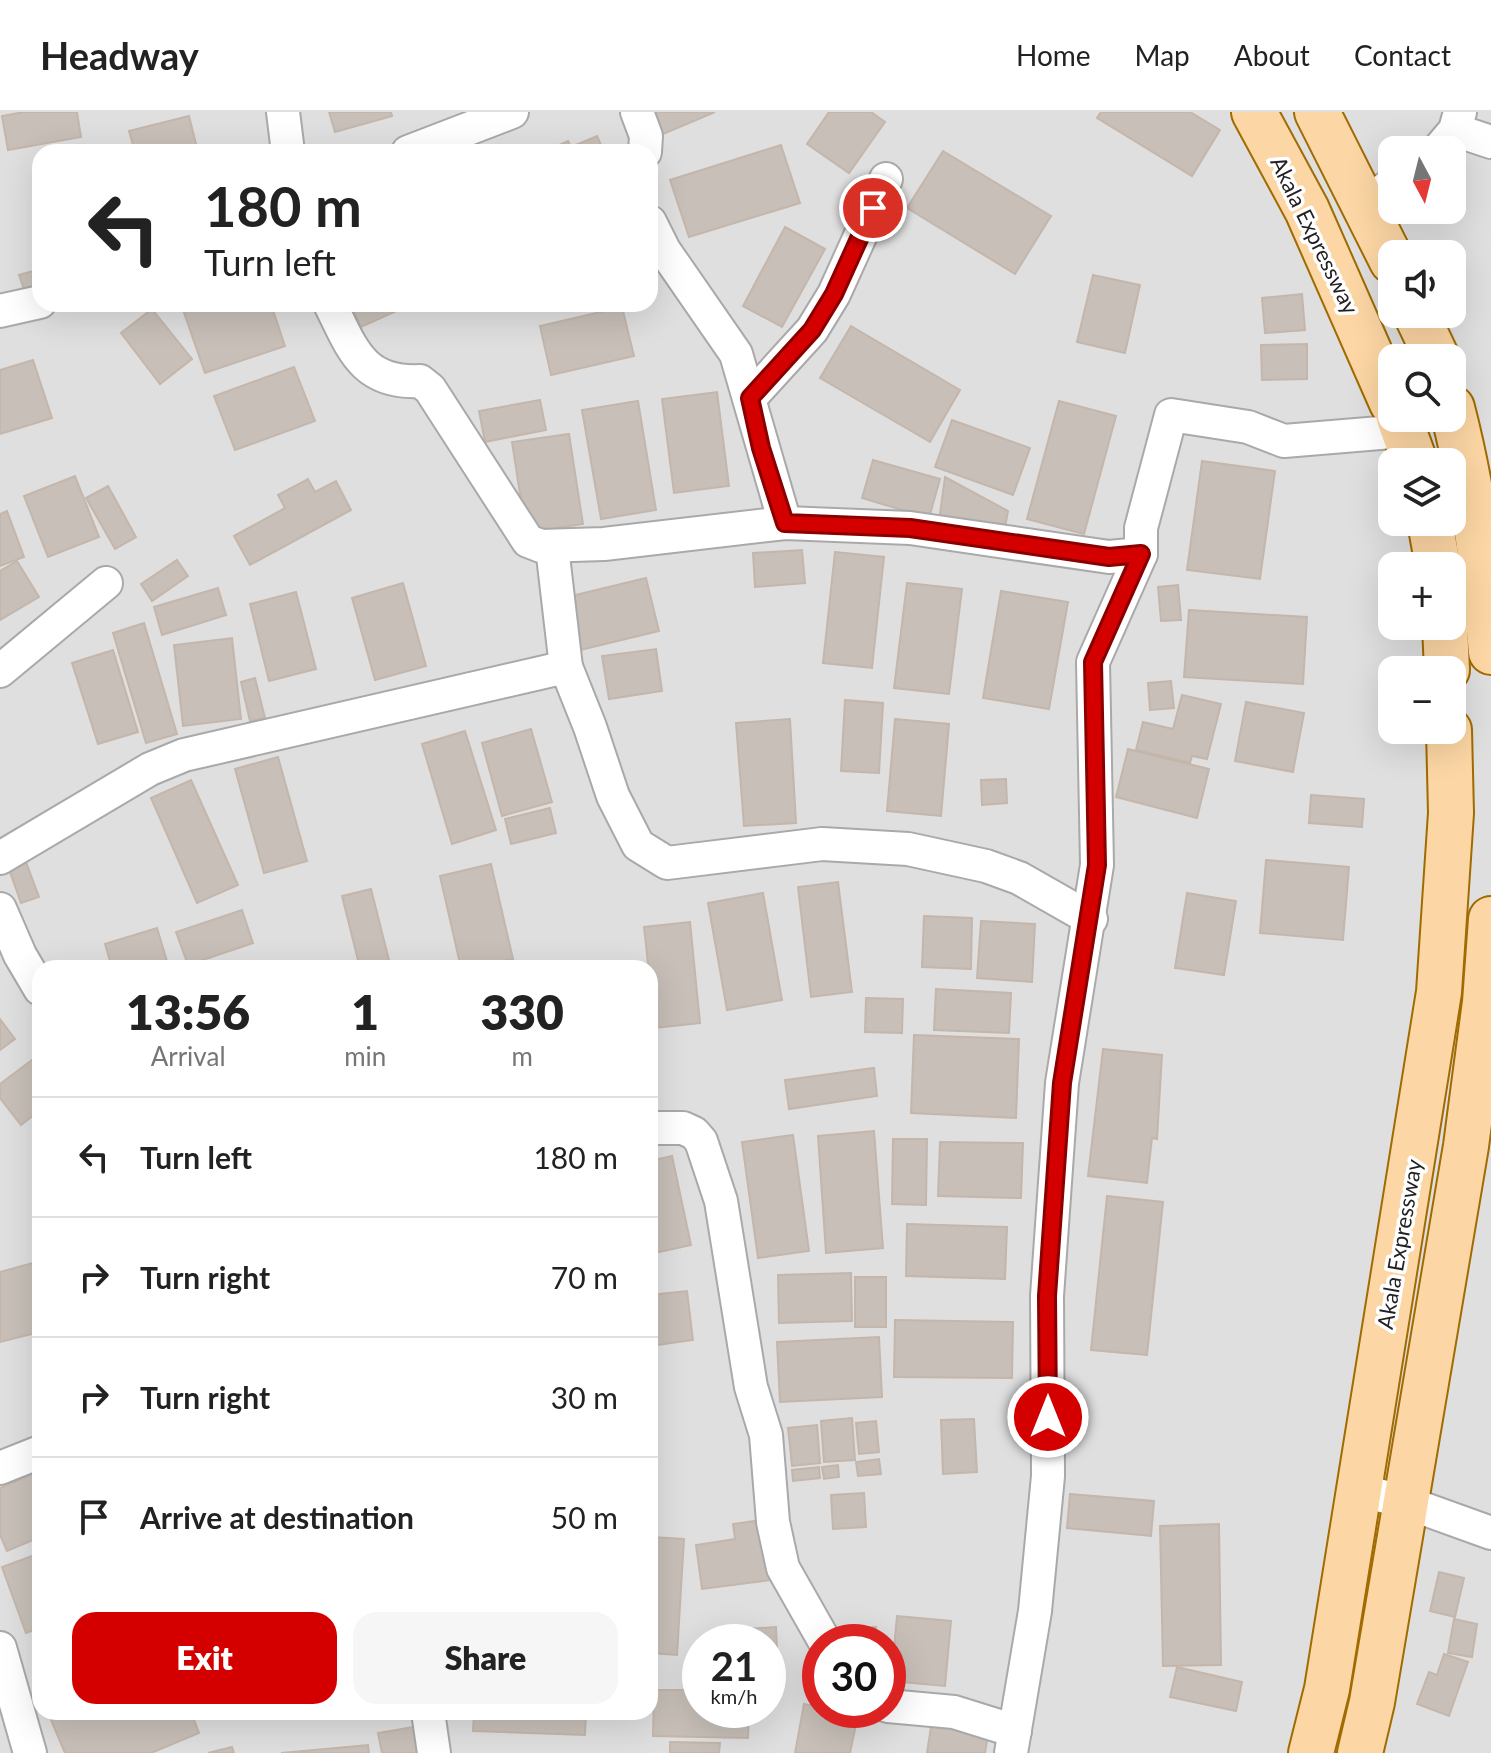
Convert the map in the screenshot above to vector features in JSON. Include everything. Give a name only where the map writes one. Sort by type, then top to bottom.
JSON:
[{"type":"main road","name":"Akala Expressway","points":[[1254,112],[1307,210],[1378,374]]},
{"type":"main road","points":[[1317,112],[1378,192]]},
{"type":"main road","points":[[1458,432],[1484,572],[1491,652]]},
{"type":"main road","name":"Akala Expressway","points":[[1311,1753],[1327,1689],[1439,992],[1451,813],[1449,744]]},
{"type":"main road","points":[[1360,1753],[1372,1702],[1405,1502],[1478,1146],[1491,919]]},
{"type":"street","points":[[283,112],[287,144]]},
{"type":"street","points":[[429,144],[512,112]]},
{"type":"street","points":[[637,112],[646,136],[646,144]]},
{"type":"street","points":[[1451,131],[1491,142]]},
{"type":"street","points":[[750,398],[812,330],[834,294],[886,179]]},
{"type":"street","points":[[658,238],[736,354],[785,523]]},
{"type":"street","points":[[0,311],[32,304]]},
{"type":"street","points":[[334,312],[355,356],[375,374],[404,382],[420,381],[430,389],[528,541],[552,547],[785,523],[910,528],[1109,557],[1141,554]]},
{"type":"street","points":[[906,1708],[954,1712],[1013,1742],[1035,1611],[1048,1476],[1047,1296],[1062,1083],[1091,919],[1098,825],[1093,662],[1141,554],[1141,528],[1171,415],[1248,427],[1284,441],[1378,431]]},
{"type":"street","points":[[552,547],[566,667],[613,796],[638,845],[667,863],[822,844],[908,849],[986,866],[1019,878],[1091,919]]},
{"type":"street","points":[[0,671],[106,583]]},
{"type":"street","points":[[0,858],[150,769],[184,755],[566,667]]},
{"type":"street","points":[[0,909],[32,975]]},
{"type":"street","points":[[658,1128],[683,1128],[701,1141],[721,1201],[751,1387],[766,1435],[773,1522],[783,1568],[815,1624]]},
{"type":"street","points":[[0,1468],[32,1455]]},
{"type":"street","points":[[1359,1490],[1405,1502],[1491,1533]]},
{"type":"street","points":[[0,1648],[30,1753]]},
{"type":"street","points":[[429,1720],[434,1753]]},
{"type":"shaded area","points":[[0,112],[1491,112],[1491,1753],[0,1753]]},
{"type":"building","points":[[24,112],[77,112],[81,137],[8,150],[2,116]]},
{"type":"building","points":[[329,112],[391,112],[392,116],[335,132]]},
{"type":"building","points":[[645,112],[715,112],[656,137]]},
{"type":"building","points":[[829,112],[871,112],[885,122],[849,173],[807,144]]},
{"type":"building","points":[[1101,112],[1190,112],[1220,130],[1192,176],[1097,118]]},
{"type":"building","points":[[189,116],[196,144],[133,144],[129,131]]},
{"type":"building","points":[[597,136],[600,144],[578,144]]},
{"type":"building","points":[[781,145],[800,203],[689,237],[670,180]]},
{"type":"building","points":[[943,151],[1051,216],[1015,274],[907,208]]},
{"type":"building","points":[[785,227],[825,249],[782,327],[743,306]]},
{"type":"building","points":[[32,271],[32,293],[26,295],[19,275]]},
{"type":"building","points":[[1093,275],[1140,285],[1125,353],[1077,342]]},
{"type":"building","points":[[1302,294],[1305,330],[1265,333],[1262,298]]},
{"type":"building","points":[[148,312],[154,312],[192,359],[160,384],[121,333]]},
{"type":"building","points":[[184,312],[274,312],[285,346],[205,373]]},
{"type":"building","points":[[354,312],[394,312],[361,327]]},
{"type":"building","points":[[600,312],[623,312],[634,356],[551,375],[540,326]]},
{"type":"building","points":[[851,326],[960,390],[930,442],[820,378]]},
{"type":"building","points":[[1307,344],[1307,379],[1262,380],[1261,345]]},
{"type":"building","points":[[33,360],[52,418],[0,434],[0,370]]},
{"type":"building","points":[[294,367],[315,421],[235,450],[214,396]]},
{"type":"building","points":[[717,392],[729,486],[674,493],[662,399]]},
{"type":"building","points":[[540,400],[546,430],[485,442],[479,411]]},
{"type":"building","points":[[638,401],[656,510],[601,519],[582,410]]},
{"type":"building","points":[[1059,401],[1116,416],[1084,534],[1027,519]]},
{"type":"building","points":[[952,420],[1030,448],[1013,495],[935,467]]},
{"type":"building","points":[[569,434],[583,524],[526,533],[512,442]]},
{"type":"building","points":[[873,460],[940,479],[929,518],[862,498]]},
{"type":"building","points":[[1202,461],[1275,471],[1260,579],[1187,570]]},
{"type":"building","points":[[75,476],[99,537],[48,557],[24,496]]},
{"type":"building","points":[[945,477],[1008,511],[1004,533],[939,521]]},
{"type":"building","points":[[308,479],[315,492],[336,481],[351,510],[250,565],[234,536],[285,508],[278,495]]},
{"type":"building","points":[[108,486],[136,537],[115,549],[86,498]]},
{"type":"building","points":[[7,511],[24,557],[0,566],[0,514]]},
{"type":"building","points":[[802,550],[805,583],[755,587],[753,553]]},
{"type":"building","points":[[835,552],[884,557],[872,668],[823,663]]},
{"type":"building","points":[[177,560],[188,576],[152,601],[141,584]]},
{"type":"building","points":[[17,561],[39,597],[0,620],[0,571]]},
{"type":"building","points":[[646,578],[659,631],[576,651],[563,598]]},
{"type":"building","points":[[403,583],[426,666],[375,680],[352,598]]},
{"type":"building","points":[[907,583],[962,589],[949,694],[894,688]]},
{"type":"building","points":[[1178,585],[1181,620],[1161,621],[1158,587]]},
{"type":"building","points":[[218,588],[226,615],[162,635],[154,607]]},
{"type":"building","points":[[1001,591],[1068,602],[1049,709],[983,698]]},
{"type":"building","points":[[296,592],[316,669],[269,681],[250,604]]},
{"type":"building","points":[[1189,610],[1307,617],[1303,684],[1184,677]]},
{"type":"building","points":[[144,623],[177,734],[146,743],[113,633]]},
{"type":"building","points":[[232,638],[241,719],[183,726],[174,645]]},
{"type":"building","points":[[656,649],[662,691],[609,699],[602,656]]},
{"type":"building","points":[[113,650],[138,732],[98,744],[72,663]]},
{"type":"building","points":[[255,678],[265,718],[250,721],[241,682]]},
{"type":"building","points":[[1171,681],[1174,708],[1150,710],[1148,683]]},
{"type":"building","points":[[1182,695],[1221,704],[1207,759],[1192,756],[1190,763],[1136,750],[1143,722],[1173,729]]},
{"type":"building","points":[[845,700],[883,703],[879,773],[841,771]]},
{"type":"building","points":[[1246,702],[1304,713],[1293,772],[1235,761]]},
{"type":"building","points":[[790,719],[796,823],[744,826],[736,723]]},
{"type":"building","points":[[895,719],[949,724],[941,816],[887,811]]},
{"type":"building","points":[[531,729],[552,802],[502,816],[482,743]]},
{"type":"building","points":[[465,731],[496,830],[452,844],[422,744]]},
{"type":"building","points":[[1128,749],[1209,769],[1197,818],[1116,797]]},
{"type":"building","points":[[278,757],[307,861],[264,873],[235,769]]},
{"type":"building","points":[[1006,779],[1007,803],[982,805],[981,780]]},
{"type":"building","points":[[191,780],[238,885],[197,903],[151,798]]},
{"type":"building","points":[[1311,795],[1364,799],[1362,827],[1309,823]]},
{"type":"building","points":[[550,808],[556,833],[511,844],[505,819]]},
{"type":"building","points":[[1266,860],[1349,867],[1343,940],[1260,933]]},
{"type":"building","points":[[26,862],[39,897],[21,903],[9,869]]},
{"type":"building","points":[[491,864],[513,959],[459,960],[440,876]]},
{"type":"building","points":[[838,882],[852,992],[811,997],[798,887]]},
{"type":"building","points":[[371,889],[389,960],[358,960],[342,896]]},
{"type":"building","points":[[763,893],[782,1000],[727,1010],[708,903]]},
{"type":"building","points":[[1187,893],[1236,901],[1224,975],[1175,968]]},
{"type":"building","points":[[242,910],[253,943],[203,960],[186,960],[176,932]]},
{"type":"building","points":[[924,916],[972,918],[971,969],[922,967]]},
{"type":"building","points":[[981,921],[1035,924],[1032,982],[977,978]]},
{"type":"building","points":[[690,922],[700,1023],[658,1028],[658,960],[648,960],[644,927]]},
{"type":"building","points":[[157,928],[167,960],[110,960],[105,944]]},
{"type":"building","points":[[936,989],[1011,993],[1009,1033],[934,1030]]},
{"type":"building","points":[[866,998],[903,999],[902,1033],[865,1032]]},
{"type":"building","points":[[0,1019],[15,1039],[0,1050]]},
{"type":"building","points":[[914,1035],[1019,1039],[1016,1118],[911,1113]]},
{"type":"building","points":[[1103,1049],[1162,1055],[1157,1139],[1152,1138],[1147,1183],[1088,1176]]},
{"type":"building","points":[[32,1060],[32,1116],[21,1125],[0,1098],[0,1084]]},
{"type":"building","points":[[874,1068],[877,1096],[789,1109],[785,1080]]},
{"type":"building","points":[[874,1131],[883,1248],[826,1253],[818,1136]]},
{"type":"building","points":[[793,1135],[809,1251],[758,1258],[742,1142]]},
{"type":"building","points":[[893,1139],[927,1139],[926,1205],[892,1204]]},
{"type":"building","points":[[940,1142],[1023,1143],[1021,1198],[938,1196]]},
{"type":"building","points":[[672,1156],[691,1245],[658,1252],[658,1159]]},
{"type":"building","points":[[1107,1196],[1163,1202],[1147,1355],[1091,1350]]},
{"type":"building","points":[[907,1224],[1007,1227],[1005,1279],[906,1276]]},
{"type":"building","points":[[32,1263],[32,1334],[0,1342],[0,1272]]},
{"type":"building","points":[[851,1273],[852,1321],[779,1323],[778,1275]]},
{"type":"building","points":[[855,1277],[886,1277],[886,1327],[855,1327]]},
{"type":"building","points":[[687,1291],[693,1340],[658,1345],[658,1294]]},
{"type":"building","points":[[895,1320],[1013,1322],[1012,1378],[894,1377]]},
{"type":"building","points":[[879,1337],[882,1397],[780,1402],[777,1342]]},
{"type":"building","points":[[852,1418],[855,1460],[824,1462],[821,1421]]},
{"type":"building","points":[[974,1419],[977,1472],[943,1474],[941,1420]]},
{"type":"building","points":[[876,1421],[879,1452],[859,1454],[856,1423]]},
{"type":"building","points":[[817,1425],[820,1463],[792,1466],[788,1428]]},
{"type":"building","points":[[879,1459],[881,1474],[858,1476],[856,1462]]},
{"type":"building","points":[[838,1465],[839,1477],[824,1479],[822,1467]]},
{"type":"building","points":[[819,1467],[820,1478],[793,1481],[792,1470]]},
{"type":"building","points":[[32,1474],[32,1540],[7,1551],[0,1535],[0,1488]]},
{"type":"building","points":[[864,1493],[866,1527],[833,1529],[831,1495]]},
{"type":"building","points":[[1070,1494],[1154,1501],[1151,1536],[1067,1528]]},
{"type":"building","points":[[762,1520],[771,1580],[702,1589],[696,1545],[735,1539],[733,1524]]},
{"type":"building","points":[[1219,1524],[1221,1665],[1163,1666],[1160,1526]]},
{"type":"building","points":[[658,1537],[684,1539],[677,1655],[658,1654]]},
{"type":"building","points":[[32,1556],[32,1631],[26,1633],[2,1567]]},
{"type":"building","points":[[1439,1572],[1464,1578],[1455,1617],[1430,1611]]},
{"type":"building","points":[[897,1616],[951,1621],[945,1686],[906,1682],[906,1624],[896,1624]]},
{"type":"building","points":[[1454,1619],[1477,1624],[1472,1657],[1448,1653]]},
{"type":"building","points":[[1444,1654],[1468,1662],[1449,1716],[1417,1704],[1429,1672],[1437,1675]]},
{"type":"building","points":[[1177,1667],[1242,1682],[1236,1711],[1170,1697]]},
{"type":"building","points":[[658,1690],[682,1690],[682,1728],[748,1728],[748,1738],[653,1736],[653,1720],[658,1720]]},
{"type":"building","points":[[802,1715],[802,1728],[855,1728],[850,1753],[795,1753]]},
{"type":"building","points":[[51,1720],[194,1720],[199,1733],[151,1753],[65,1753]]},
{"type":"building","points":[[474,1720],[586,1720],[585,1735],[473,1731]]},
{"type":"building","points":[[932,1720],[989,1729],[985,1753],[927,1753]]},
{"type":"building","points":[[414,1727],[418,1753],[382,1753],[378,1733]]},
{"type":"building","points":[[670,1742],[720,1743],[719,1753],[670,1753]]},
{"type":"building","points":[[368,1745],[369,1753],[281,1753]]},
{"type":"building","points":[[232,1747],[234,1753],[208,1753]]},
{"type":"route","points":[[873,208],[834,294],[812,330],[750,398],[761,448],[785,523],[910,528],[1109,557],[1141,554],[1093,662],[1097,865],[1091,919],[1062,1083],[1047,1296],[1048,1417]]}]
